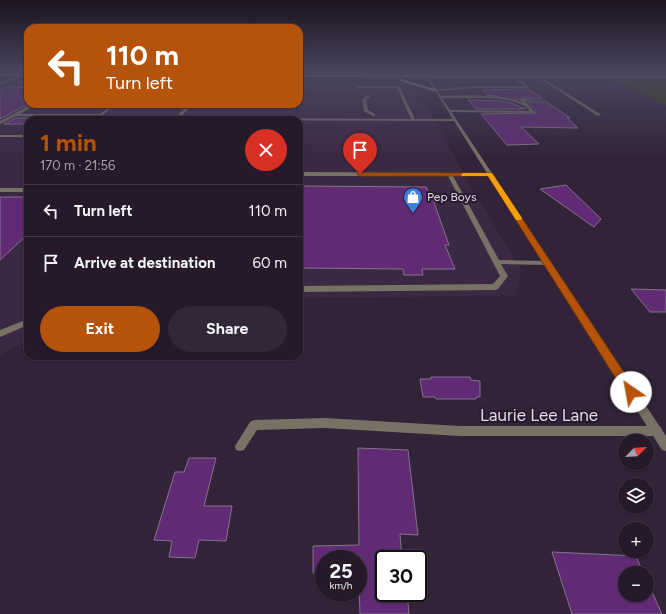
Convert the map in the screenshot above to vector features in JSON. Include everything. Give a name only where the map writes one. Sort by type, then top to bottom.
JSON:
[{"type":"street","points":[[364,101],[366,111],[375,117]]},
{"type":"street","points":[[405,101],[414,120]]},
{"type":"street","points":[[442,101],[547,263],[661,431],[666,446]]},
{"type":"street","points":[[514,101],[526,104]]},
{"type":"street","points":[[449,111],[533,112],[523,101]]},
{"type":"street","points":[[577,101],[599,115]]},
{"type":"street","points":[[0,123],[27,108]]},
{"type":"street","points":[[16,114],[101,115],[110,108]]},
{"type":"street","points":[[180,116],[186,108]]},
{"type":"street","points":[[372,108],[375,117]]},
{"type":"street","points":[[303,118],[375,117],[414,120],[454,120]]},
{"type":"street","points":[[0,136],[24,136]]},
{"type":"street","points":[[303,174],[490,174]]},
{"type":"street","points":[[303,289],[495,288],[504,276],[450,175]]},
{"type":"street","points":[[0,190],[24,190]]},
{"type":"street","points":[[496,262],[547,263]]},
{"type":"street","points":[[0,334],[24,324]]},
{"type":"street","name":"Laurie Lee Lane","points":[[240,446],[254,425],[325,423],[460,431],[661,431]]},
{"type":"shaded area","points":[[0,101],[24,101],[24,108],[303,108],[303,101],[423,101],[470,185],[522,271],[515,296],[303,298],[303,116],[24,116],[24,343],[0,355]]},
{"type":"green space","points":[[656,101],[666,101],[666,106]]},
{"type":"building","points":[[0,101],[24,101],[24,106],[0,119]]},
{"type":"building","points":[[469,101],[500,101],[511,103],[525,109],[476,109]]},
{"type":"building","points":[[528,102],[547,102],[570,118],[567,118],[578,128],[521,127],[539,144],[507,145],[481,114],[536,113]]},
{"type":"building","points":[[16,118],[24,118],[24,124],[4,124]]},
{"type":"building","points":[[566,185],[601,219],[594,227],[540,189]]},
{"type":"building","points":[[303,186],[426,187],[429,194],[431,194],[449,245],[445,245],[455,269],[422,269],[423,275],[404,275],[403,269],[303,268]]},
{"type":"building","points":[[0,197],[24,197],[24,238],[0,260]]},
{"type":"building","points":[[631,289],[666,290],[666,312],[650,312]]},
{"type":"building","points":[[431,377],[470,377],[471,380],[480,381],[480,397],[476,397],[476,399],[436,399],[435,397],[423,397],[420,379],[431,379]]},
{"type":"building","points":[[358,448],[408,450],[418,535],[400,534],[401,550],[375,550],[375,602],[408,602],[409,614],[360,614],[360,602],[367,602],[367,550],[315,550],[315,573],[313,573],[313,546],[359,545]]},
{"type":"building","points":[[189,458],[216,458],[204,506],[232,506],[226,541],[199,540],[195,558],[169,557],[172,541],[154,540],[175,472],[184,472]]},
{"type":"building","points":[[552,552],[618,555],[618,558],[637,558],[640,566],[618,566],[618,602],[654,602],[654,596],[662,614],[572,614]]},
{"type":"slow traffic","points":[[464,174],[490,174],[518,218]]},
{"type":"place","name":"Pep Boys","points":[[413,214]]},
{"type":"route","points":[[360,174],[490,174],[631,392]]}]
